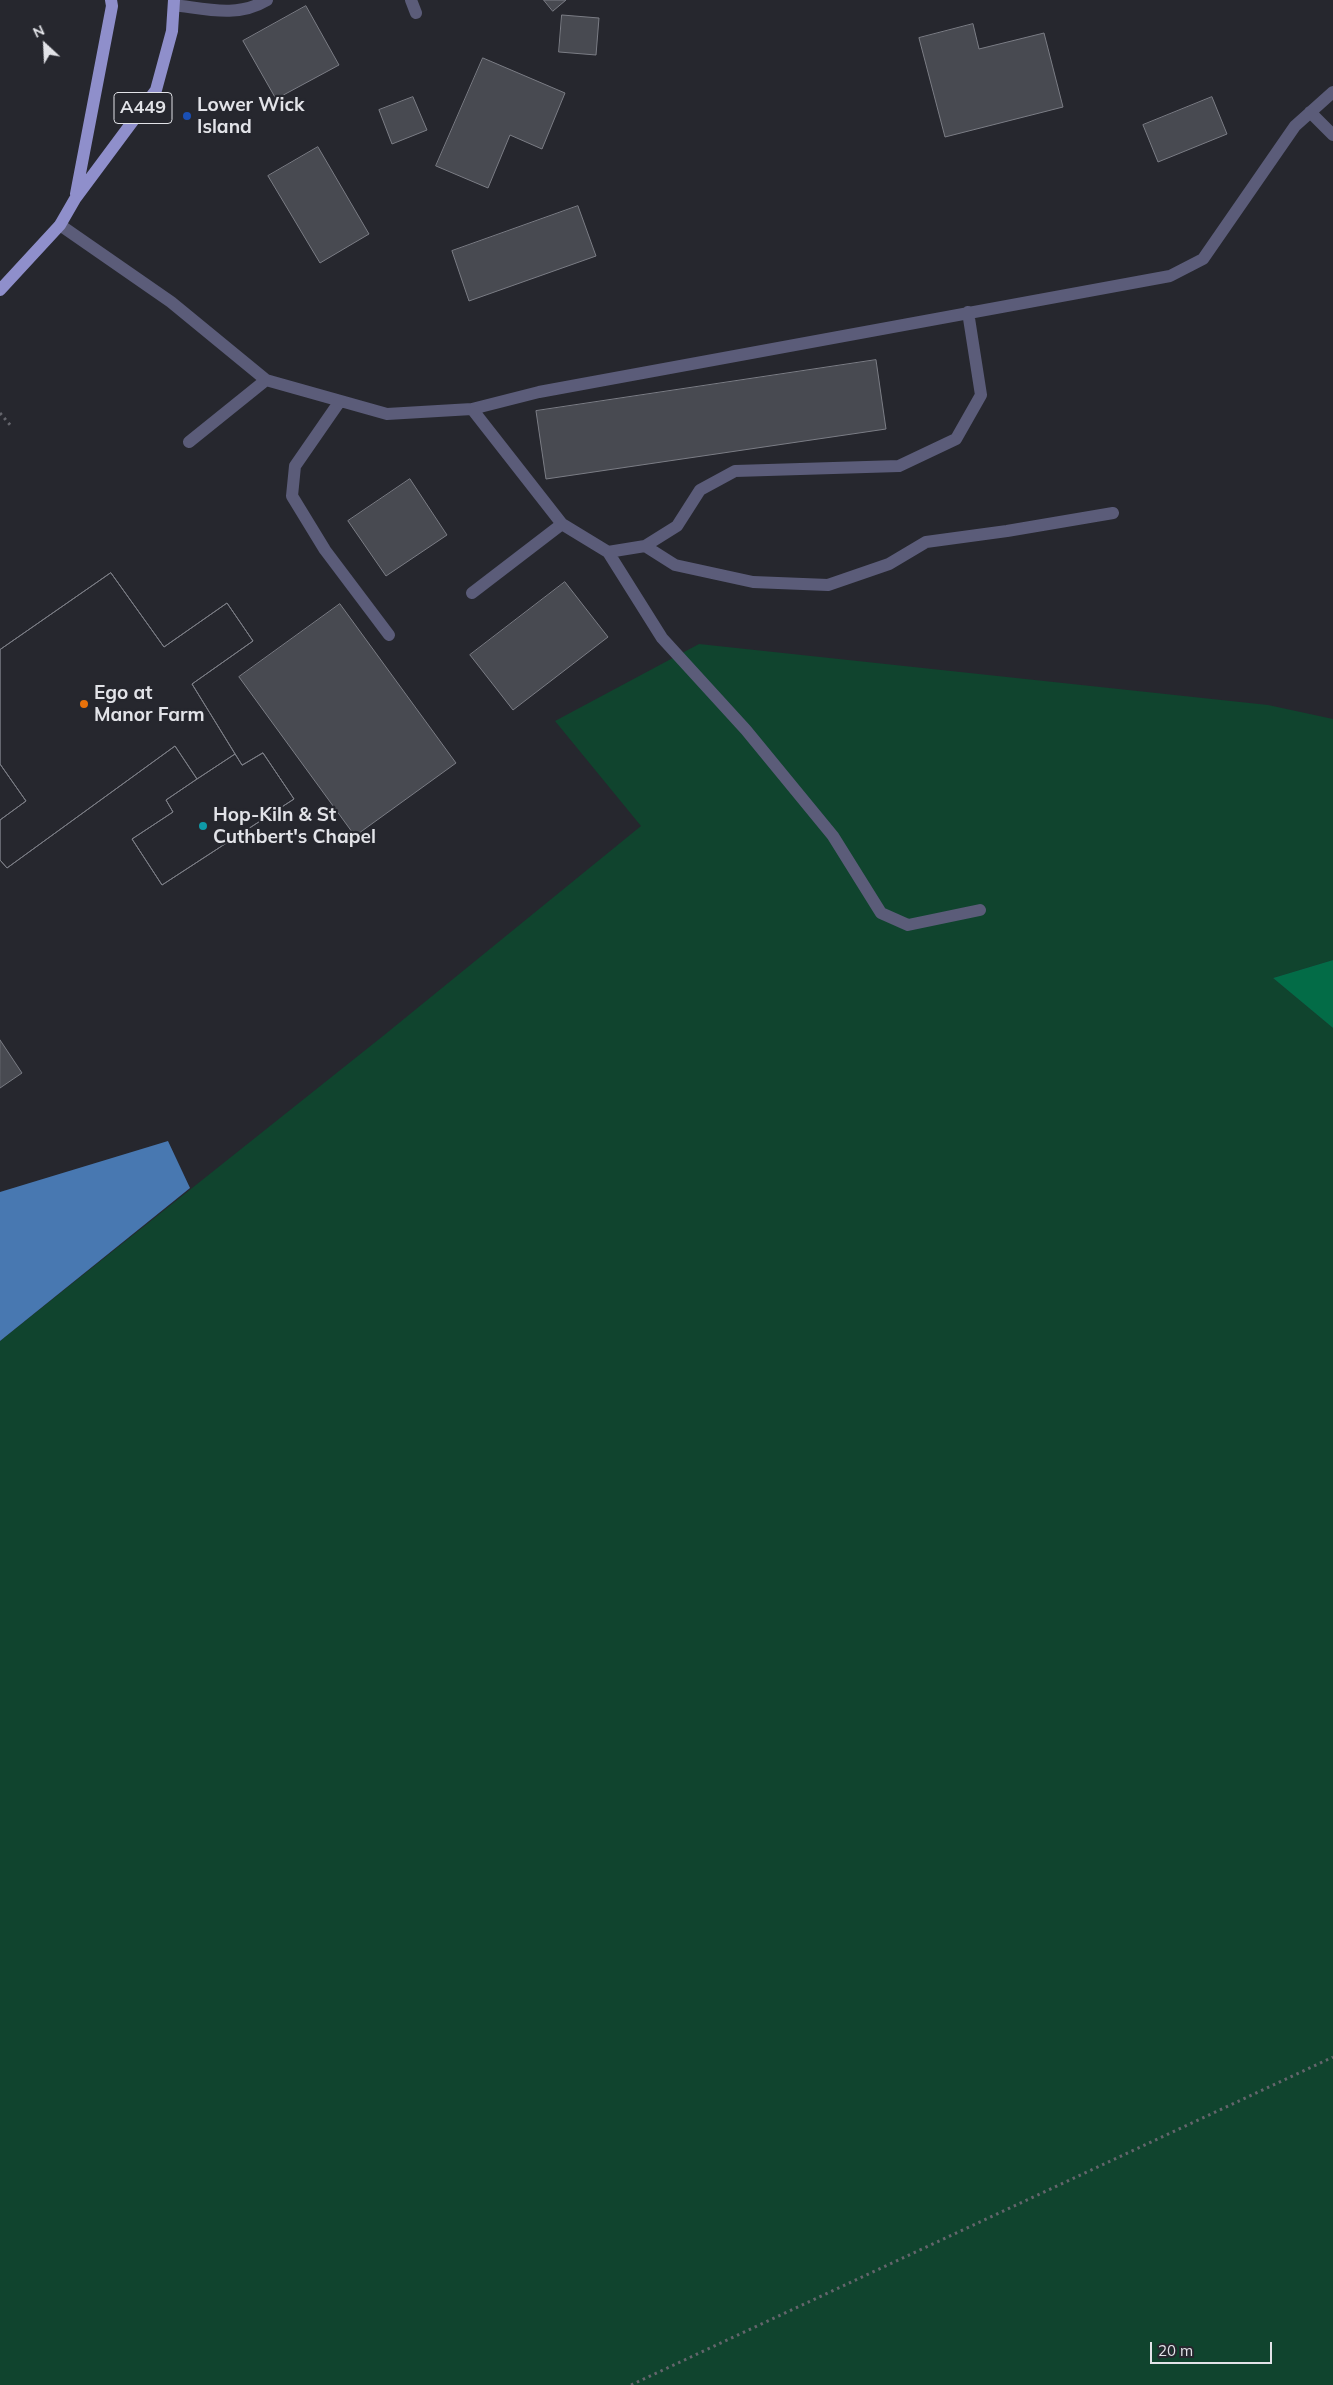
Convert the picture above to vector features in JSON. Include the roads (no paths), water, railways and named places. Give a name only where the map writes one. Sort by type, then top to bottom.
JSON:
[{"type":"main road","name":"A449","points":[[75,199],[112,6],[111,0]]},
{"type":"main road","name":"A449","points":[[0,290],[60,225],[75,199],[156,90],[172,31],[174,3]]},
{"type":"lane","points":[[174,3],[231,12],[253,8],[267,0]]},
{"type":"lane","points":[[411,0],[416,13]]},
{"type":"lane","points":[[60,225],[171,302],[266,380],[387,414],[472,408],[539,392],[1170,276],[1203,260],[1295,126],[1333,92]]},
{"type":"lane","points":[[1310,112],[1333,135]]},
{"type":"lane","points":[[608,552],[645,546],[677,526],[700,490],[735,471],[899,466],[956,439],[981,395],[968,312]]},
{"type":"lane","points":[[189,442],[266,380]]},
{"type":"lane","points":[[340,401],[295,466],[292,496],[325,550],[389,635]]},
{"type":"lane","points":[[472,408],[562,524],[608,552],[662,638],[746,730],[833,836],[881,914],[908,925],[980,910]]},
{"type":"lane","points":[[645,546],[675,565],[753,582],[828,585],[889,564],[926,542],[1007,531],[1113,513]]},
{"type":"lane","points":[[472,593],[562,524]]},
{"type":"water","points":[[168,1141],[190,1188],[0,1341],[0,1192]]},
{"type":"place","name":"Lower Wick Island","points":[[187,116]]},
{"type":"place","name":"Ego at Manor Farm","points":[[84,704]]},
{"type":"place","name":"Hop-Kiln & St Cuthbert's Chapel","points":[[203,826]]}]
